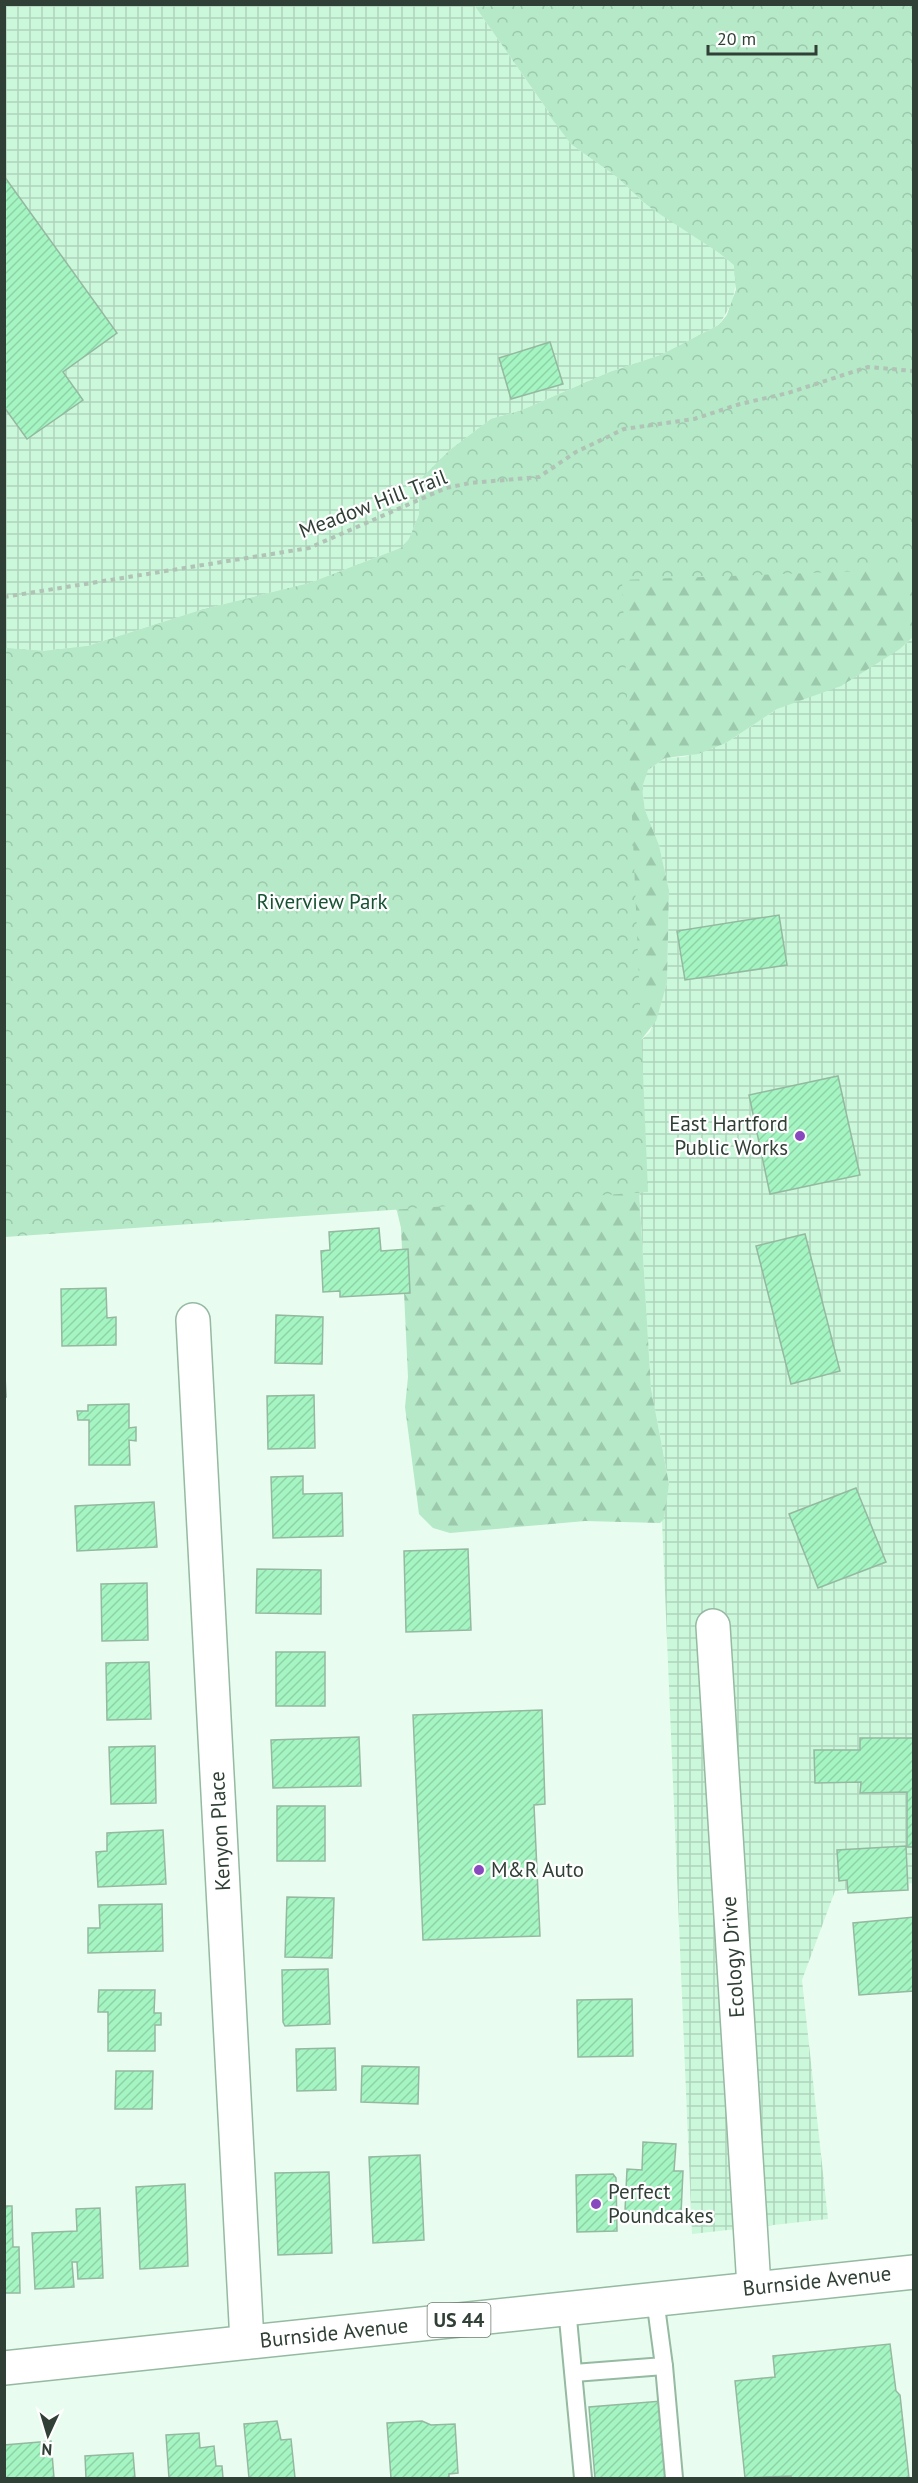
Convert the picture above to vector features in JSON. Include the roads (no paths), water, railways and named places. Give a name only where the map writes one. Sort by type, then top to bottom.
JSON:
[{"type":"street","name":"Kenyon Place","points":[[193,1320],[247,2342]]},
{"type":"street","name":"Ecology Drive","points":[[713,1626],[754,2288]]},
{"type":"street","name":"Burnside Avenue","points":[[4,2368],[914,2271]]},
{"type":"lane","points":[[655,2299],[664,2366],[674,2478]]},
{"type":"lane","points":[[567,2308],[583,2478]]},
{"type":"lane","points":[[573,2373],[664,2366]]},
{"type":"place","name":"East Hartford Public Works","points":[[800,1136]]},
{"type":"place","name":"M&R Auto","points":[[479,1870]]},
{"type":"place","name":"Perfect Poundcakes","points":[[596,2204]]},
{"type":"park label","name":"Riverview Park","points":[[322,902]]}]
